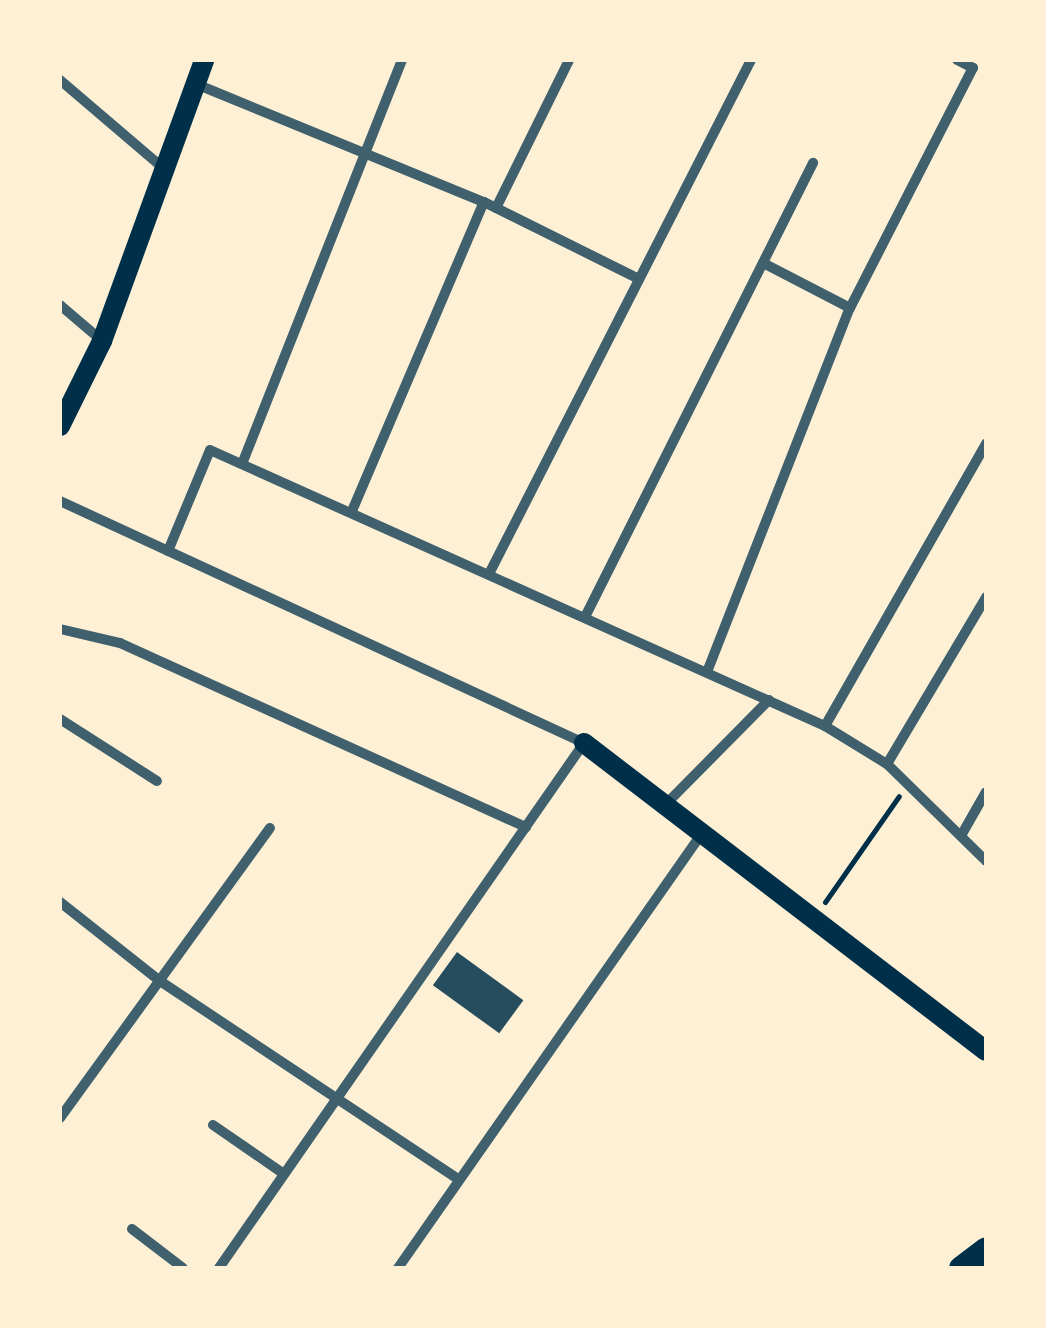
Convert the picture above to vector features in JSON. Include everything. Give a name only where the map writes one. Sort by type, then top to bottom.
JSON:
[{"type":"main road","points":[[60,426],[102,341],[204,60]]},
{"type":"main road","points":[[584,742],[986,1051]]},
{"type":"main road","points":[[960,1268],[986,1249]]},
{"type":"street","points":[[242,464],[362,151],[402,60]]},
{"type":"street","points":[[496,208],[570,60]]},
{"type":"street","points":[[490,572],[752,60]]},
{"type":"street","points":[[707,672],[850,308],[973,68],[956,60]]},
{"type":"street","points":[[60,80],[162,167]]},
{"type":"street","points":[[194,84],[484,202],[639,278]]},
{"type":"street","points":[[586,615],[813,163]]},
{"type":"street","points":[[352,511],[484,202]]},
{"type":"street","points":[[763,262],[850,308]]},
{"type":"street","points":[[60,305],[102,341]]},
{"type":"street","points":[[825,726],[986,444]]},
{"type":"street","points":[[168,551],[210,450],[586,615],[825,726],[887,764],[986,861]]},
{"type":"street","points":[[60,502],[584,742],[219,1268]]},
{"type":"street","points":[[887,764],[986,597]]},
{"type":"street","points":[[60,628],[120,643],[526,827]]},
{"type":"street","points":[[668,804],[769,700]]},
{"type":"street","points":[[60,718],[157,781]]},
{"type":"street","points":[[962,834],[986,792]]},
{"type":"street","points":[[60,1118],[270,828]]},
{"type":"street","points":[[398,1268],[456,1178],[702,832]]},
{"type":"street","points":[[60,902],[160,981],[334,1102],[456,1178]]},
{"type":"street","points":[[213,1125],[284,1174]]},
{"type":"street","points":[[132,1229],[183,1268]]},
{"type":"path","points":[[814,917],[908,783]]},
{"type":"building","points":[[457,952],[523,1000],[499,1033],[433,985]]}]
